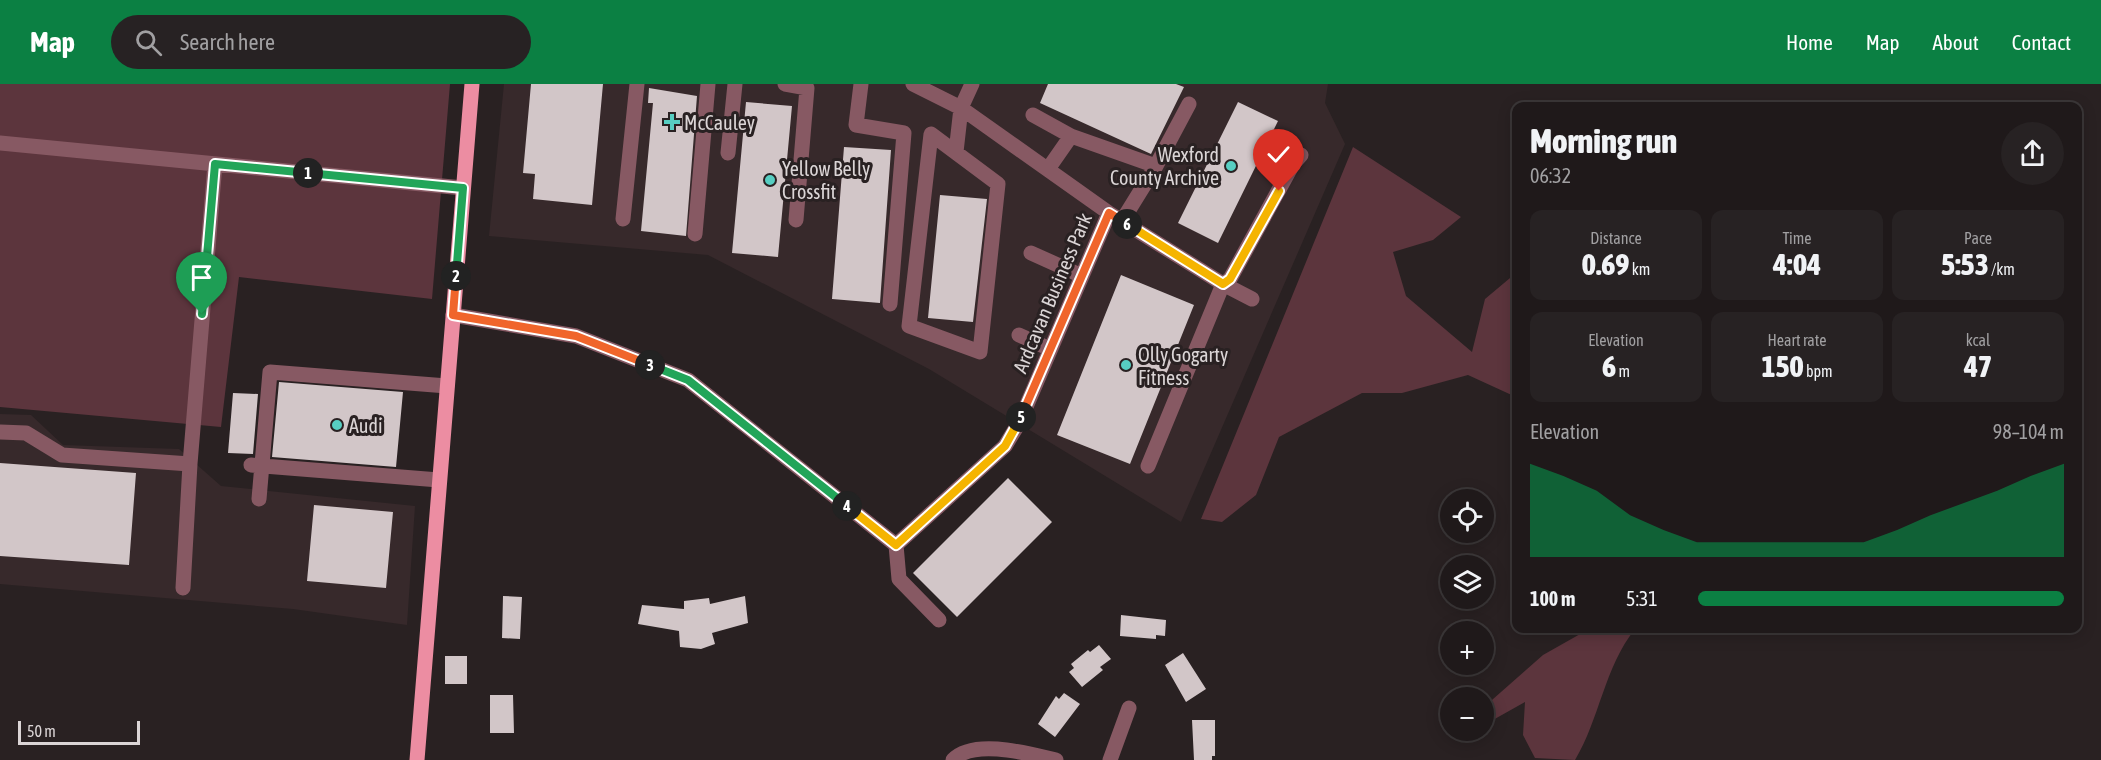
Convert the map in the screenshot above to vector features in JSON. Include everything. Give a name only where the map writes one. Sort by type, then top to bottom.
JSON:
[{"type":"main road","points":[[417,760],[472,84]]},
{"type":"street","points":[[623,219],[637,84]]},
{"type":"street","points":[[695,234],[708,84]]},
{"type":"street","points":[[728,153],[735,84]]},
{"type":"street","points":[[785,84],[807,88],[796,220]]},
{"type":"street","points":[[861,84],[856,125],[904,133],[890,304]]},
{"type":"street","name":"Ardcavan Business Park","points":[[913,84],[962,108],[1115,217],[1223,284],[1252,299]]},
{"type":"street","points":[[956,152],[962,108],[972,84]]},
{"type":"street","name":"Ardcavan Business Park","points":[[896,545],[1005,446],[1019,423],[1082,276],[1115,217],[1156,166],[1190,104]]},
{"type":"street","points":[[1033,115],[1071,136],[1156,166]]},
{"type":"street","points":[[931,134],[956,152],[998,184],[980,352],[909,326],[931,134]]},
{"type":"street","points":[[1048,169],[1071,136]]},
{"type":"street","points":[[0,143],[463,188]]},
{"type":"street","points":[[1148,466],[1223,284],[1230,279],[1277,190],[1301,155]]},
{"type":"street","points":[[183,588],[190,464],[215,164]]},
{"type":"street","points":[[1031,253],[1082,276]]},
{"type":"street","points":[[453,315],[576,336],[688,380],[896,545],[899,579],[939,620]]},
{"type":"street","points":[[1019,335],[1050,349]]},
{"type":"street","points":[[259,499],[256,466],[270,372],[447,386]]},
{"type":"street","points":[[0,432],[26,433],[62,455],[190,464]]},
{"type":"street","points":[[256,466],[439,480]]},
{"type":"street","points":[[1110,760],[1129,708]]},
{"type":"street","points":[[953,760],[958,754],[976,748],[1029,754],[1056,760]]},
{"type":"shaded area","points":[[0,84],[450,84],[432,299],[239,277],[221,427],[0,407]]},
{"type":"shaded area","points":[[504,84],[1328,84],[1325,103],[1345,144],[1181,522],[929,369],[708,255],[489,236]]},
{"type":"shaded area","points":[[1353,147],[1461,217],[1433,240],[1393,252],[1406,296],[1472,352],[1485,299],[1512,276],[1512,395],[1468,375],[1402,393],[1362,393],[1279,437],[1256,495],[1222,522],[1201,519]]},
{"type":"shaded area","points":[[0,414],[31,415],[63,445],[179,449],[221,486],[415,506],[407,625],[293,609],[0,584]]},
{"type":"shaded area","points":[[1582,633],[1632,633],[1616,660],[1591,727],[1575,760],[1535,758],[1523,735],[1525,702],[1494,719],[1494,698],[1543,655]]},
{"type":"building","points":[[531,84],[603,84],[592,205],[533,199],[535,174],[523,173]]},
{"type":"building","points":[[1048,84],[1176,84],[1184,87],[1151,154],[1040,103]]},
{"type":"building","points":[[649,88],[697,96],[686,236],[641,231],[653,103],[648,103]]},
{"type":"building","points":[[746,102],[792,106],[778,257],[732,253]]},
{"type":"building","name":"Wexford County Archive","points":[[1238,102],[1278,121],[1218,243],[1178,223]]},
{"type":"building","points":[[844,147],[891,150],[880,303],[832,299]]},
{"type":"building","points":[[940,195],[987,199],[973,322],[928,318]]},
{"type":"building","points":[[1121,275],[1194,305],[1130,464],[1057,435]]},
{"type":"building","name":"Audi","points":[[279,382],[403,392],[396,467],[272,457]]},
{"type":"building","points":[[233,393],[258,394],[253,454],[228,453]]},
{"type":"building","points":[[0,463],[136,473],[129,565],[0,556]]},
{"type":"building","points":[[1008,478],[1052,522],[957,617],[913,573]]},
{"type":"building","points":[[314,505],[393,512],[386,588],[307,581]]},
{"type":"building","points":[[503,596],[522,597],[520,639],[502,638]]},
{"type":"building","points":[[745,596],[748,623],[712,633],[715,644],[701,649],[680,647],[679,631],[638,624],[642,605],[684,609],[684,601],[709,598],[710,604]]},
{"type":"building","points":[[1121,615],[1166,620],[1165,636],[1156,635],[1156,639],[1120,636]]},
{"type":"building","points":[[1099,645],[1111,659],[1100,667],[1103,670],[1082,687],[1069,672],[1074,668],[1071,664],[1088,650],[1090,652]]},
{"type":"building","points":[[1183,653],[1206,689],[1186,702],[1165,665]]},
{"type":"building","points":[[445,656],[467,656],[467,684],[445,684]]},
{"type":"building","points":[[1064,693],[1080,704],[1055,737],[1038,724],[1056,696],[1059,699]]},
{"type":"building","points":[[490,695],[513,695],[514,733],[490,733]]},
{"type":"building","points":[[1192,720],[1215,720],[1215,756],[1212,756],[1212,760],[1194,760]]},
{"type":"place","name":"McCauley","points":[[672,122]]},
{"type":"place","name":"Wexford County Archive","points":[[1231,166]]},
{"type":"place","name":"Yellow Belly Crossfit","points":[[770,180]]},
{"type":"place","name":"Olly Gogarty Fitness","points":[[1126,365]]},
{"type":"place","name":"Audi","points":[[337,425]]},
{"type":"route","points":[[202,314],[215,164],[463,188],[453,315],[576,336],[688,380],[896,545],[1005,446],[1019,423],[1109,213],[1223,284],[1230,279],[1279,191]]}]
